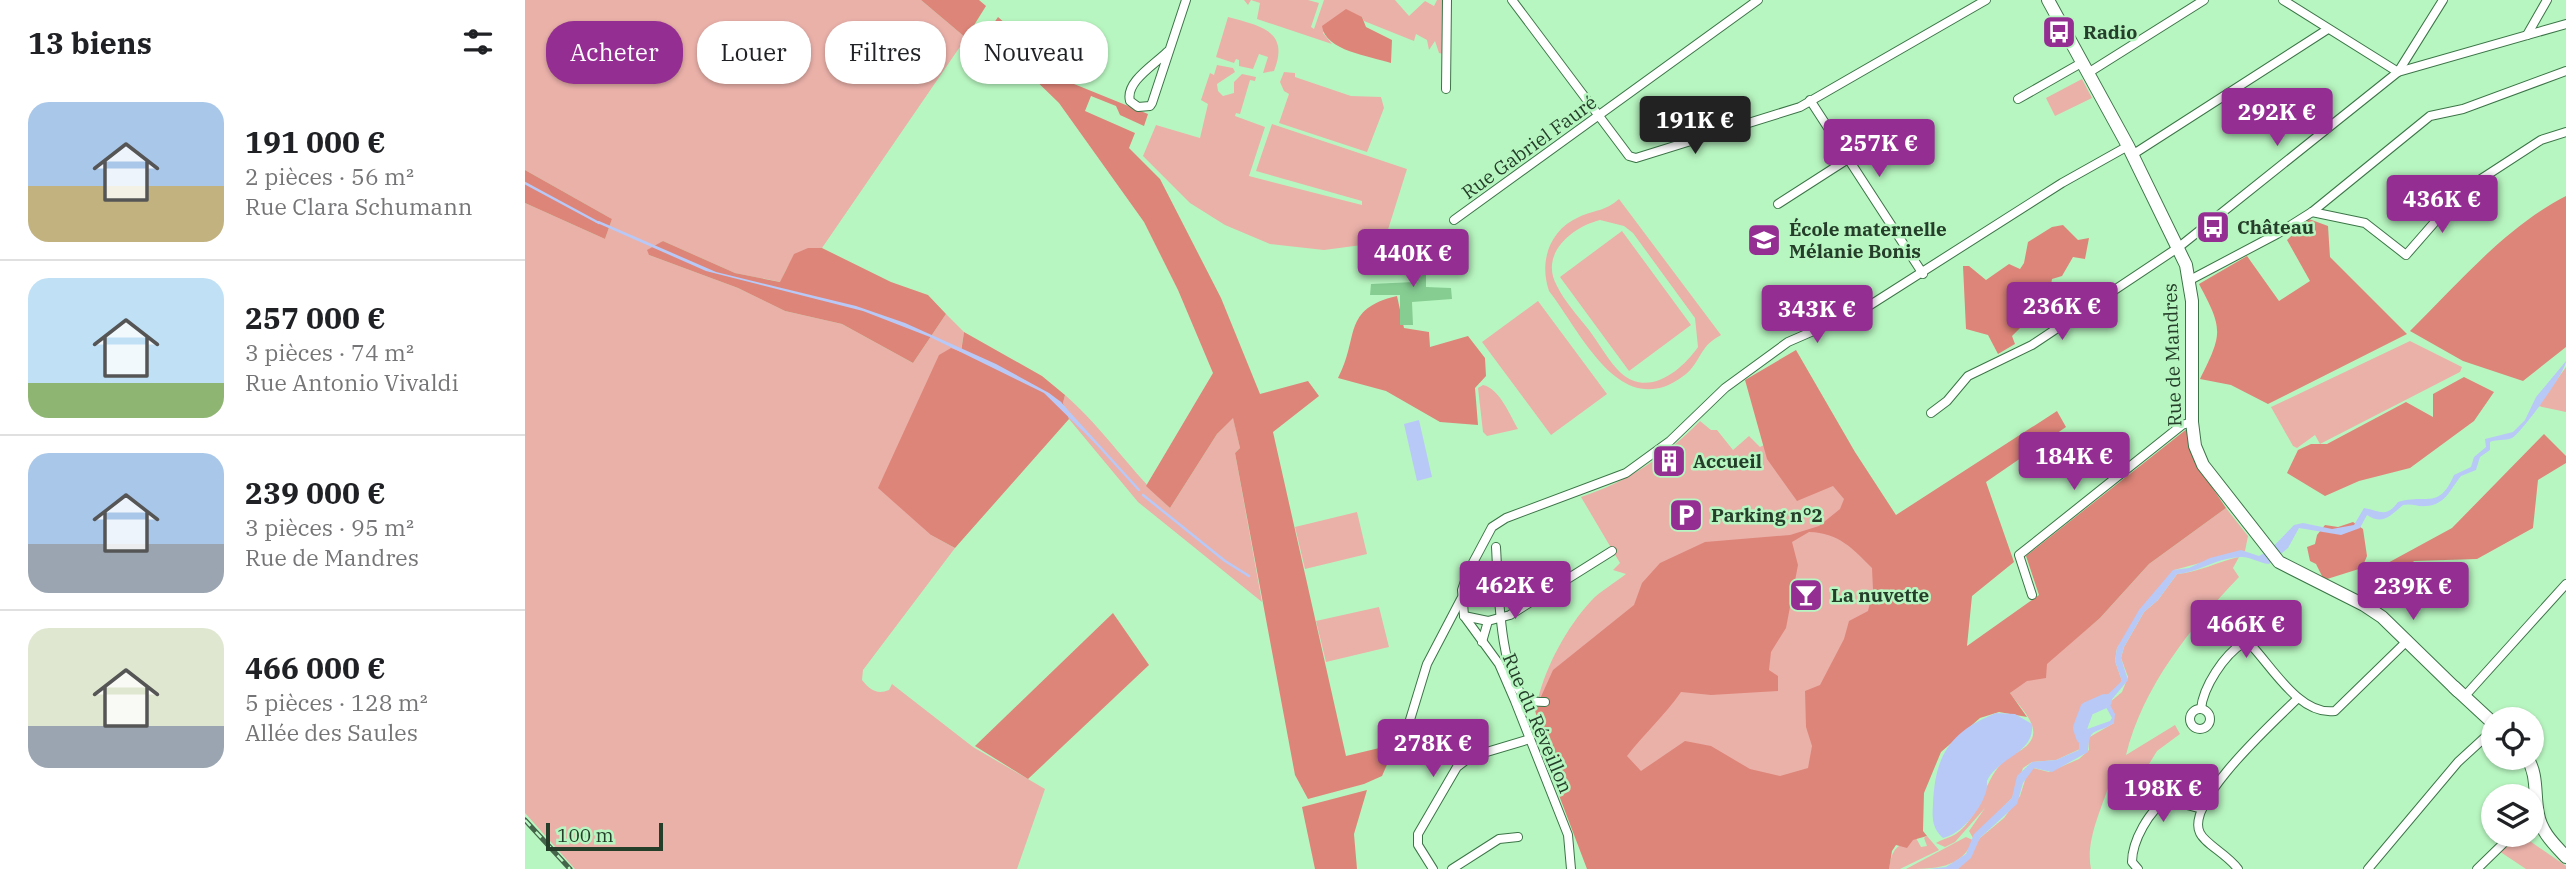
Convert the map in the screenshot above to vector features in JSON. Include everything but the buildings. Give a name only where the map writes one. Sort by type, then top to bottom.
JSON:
[{"type":"street","points":[[1167,52],[1131,86],[1128,93],[1130,102],[1138,107],[1150,106],[1152,103],[1186,0]]},
{"type":"street","points":[[1446,89],[1447,0]]},
{"type":"street","points":[[1512,0],[1629,156],[1643,158],[1800,107],[1986,0]]},
{"type":"street","name":"Rue Gabriel Fauré","points":[[1454,220],[1758,0]]},
{"type":"street","name":"Rue de Mandres","points":[[2048,0],[2130,150],[2179,247],[2190,280],[2192,422],[2198,456],[2258,538],[2286,567],[2364,604],[2481,714]]},
{"type":"street","points":[[2018,99],[2086,68],[2204,0]]},
{"type":"street","points":[[2283,0],[2398,72],[2566,24]]},
{"type":"street","points":[[1931,413],[1947,401],[1968,376],[2032,345],[2179,247],[2398,72],[2443,0]]},
{"type":"street","points":[[2527,35],[2547,0]]},
{"type":"street","points":[[1810,100],[1923,274],[2063,183],[2130,150],[2328,29]]},
{"type":"street","points":[[2190,280],[2277,234],[2312,212],[2430,116],[2463,109],[2566,71]]},
{"type":"street","points":[[2312,212],[2365,223],[2406,254],[2461,192],[2541,140],[2566,132]]},
{"type":"street","points":[[1778,204],[1848,159]]},
{"type":"street","name":"Rue du Réveillon","points":[[1571,869],[1569,835],[1499,664],[1464,617],[1461,598],[1468,572],[1498,522],[1626,474],[1670,442],[1725,388],[1788,342],[1842,321],[1923,274]]},
{"type":"street","points":[[2032,595],[2019,555],[2182,425],[2192,422]]},
{"type":"street","points":[[1496,547],[1503,643],[1519,691],[1529,700],[1545,702]]},
{"type":"street","points":[[1464,617],[1488,621],[1500,619],[1612,551]]},
{"type":"street","points":[[2461,694],[2566,583]]},
{"type":"street","points":[[1409,723],[1427,664],[1461,598]]},
{"type":"street","points":[[1482,642],[1488,621]]},
{"type":"street","points":[[2201,709],[2202,695],[2233,649],[2243,643],[2251,645],[2298,698],[2326,712],[2335,710],[2406,642]]},
{"type":"street","points":[[2238,869],[2228,856],[2206,843],[2198,831],[2197,817],[2239,756],[2298,698]]},
{"type":"street","points":[[1433,869],[1418,845],[1418,834],[1457,767],[1470,757],[1530,739]]},
{"type":"street","points":[[2368,869],[2458,762],[2481,740]]},
{"type":"street","points":[[2533,770],[2538,816],[2544,831],[2566,857]]},
{"type":"street","points":[[2138,869],[2132,862],[2132,848],[2158,804],[2168,800],[2202,809]]},
{"type":"street","points":[[1452,869],[1499,839],[1518,837]]},
{"type":"street","points":[[2544,840],[2566,857]]},
{"type":"street","points":[[2477,869],[2500,847]]},
{"type":"shaded area","points":[[525,0],[921,0],[946,21],[825,21],[825,84],[934,84],[822,248],[807,250],[795,257],[781,282],[735,273],[663,241],[649,255],[738,288],[785,311],[842,324],[913,363],[946,314],[964,332],[931,535],[955,548],[863,670],[862,680],[877,692],[889,690],[892,684],[973,747],[1045,789],[1017,869],[575,869],[525,813],[525,203],[605,239],[612,219],[525,170]]},
{"type":"shaded area","points":[[921,0],[979,0],[986,6],[977,21],[960,21],[960,33]]},
{"type":"shaded area","points":[[1251,0],[1308,0],[1319,3],[1311,27],[1314,29],[1324,0],[1395,0],[1409,16],[1425,1],[1434,6],[1437,0],[1445,0],[1443,54],[1439,53],[1435,41],[1429,50],[1427,40],[1416,34],[1414,41],[1364,21],[1362,17],[1328,24],[1323,33],[1332,44],[1257,19],[1260,3]]},
{"type":"shaded area","points":[[1346,9],[1362,17],[1366,27],[1392,40],[1391,63],[1340,47],[1325,34],[1322,26]]},
{"type":"shaded area","points":[[1228,17],[1261,27],[1275,39],[1278,58],[1274,71],[1263,73],[1268,57],[1259,54],[1253,69],[1239,66],[1239,60],[1236,59],[1234,63],[1216,57]]},
{"type":"shaded area","points":[[946,21],[960,33],[960,47],[946,67]]},
{"type":"shaded area","points":[[1217,65],[1233,68],[1235,72],[1217,84],[1218,91],[1223,96],[1234,93],[1234,82],[1242,74],[1256,77],[1255,81],[1250,80],[1240,114],[1236,113],[1235,116],[1265,127],[1249,176],[1362,205],[1362,201],[1256,171],[1272,124],[1407,169],[1386,236],[1362,245],[1324,250],[1270,244],[1225,225],[1190,203],[1143,156],[1156,125],[1200,138],[1208,104],[1201,100],[1210,73],[1214,75]]},
{"type":"shaded area","points":[[1284,72],[1295,73],[1295,77],[1351,96],[1381,97],[1384,108],[1367,152],[1279,123],[1289,94],[1284,91],[1280,82]]},
{"type":"shaded area","points":[[2082,79],[2092,98],[2055,116],[2046,98]]},
{"type":"shaded area","points":[[1039,84],[1074,84],[1148,114],[1144,126],[1120,115],[1116,106],[1091,96],[1085,111],[1135,133],[1129,148],[1160,179],[1221,298],[1260,394],[1308,381],[1319,396],[1273,432],[1346,756],[1396,744],[1382,776],[1364,784],[1308,799],[1295,775],[1235,453],[1240,448],[1233,418],[1217,434],[1170,508],[1146,486],[1213,373],[1178,290],[1144,222],[1059,103]]},
{"type":"shaded area","points":[[525,170],[612,219],[605,239],[525,203]]},
{"type":"shaded area","points":[[2566,196],[2566,347],[2523,381],[2463,361],[2410,331],[2503,240],[2523,223]]},
{"type":"shaded area","points":[[1619,199],[1721,335],[1706,346],[1686,374],[1660,388],[1640,388],[1621,380],[1604,366],[1549,291],[1546,280],[1546,258],[1560,230],[1579,217]],"holes":[[[1600,220],[1624,226],[1633,233],[1695,318],[1698,347],[1674,372],[1653,382],[1632,380],[1617,369],[1564,298],[1553,274],[1555,253],[1561,244],[1579,229]]]},
{"type":"shaded area","points":[[2309,219],[2328,226],[2330,257],[2407,334],[2268,404],[2231,385],[2200,379],[2213,351],[2217,331],[2213,311],[2199,284],[2247,256],[2279,301],[2310,281],[2287,240]]},
{"type":"shaded area","points":[[2063,225],[2078,240],[2089,238],[2085,259],[2073,257],[2062,276],[2052,279],[2049,297],[2040,300],[2032,292],[2020,297],[2020,314],[2024,324],[2012,336],[2015,344],[1998,354],[1988,335],[1966,329],[1963,266],[1969,266],[1986,280],[2009,264],[2020,269],[2024,263],[2028,242],[2052,227]]},
{"type":"shaded area","points":[[1622,231],[1691,325],[1629,371],[1560,277]]},
{"type":"shaded area","points":[[663,241],[735,273],[780,282],[794,254],[808,248],[822,248],[891,282],[928,295],[946,314],[913,363],[842,324],[785,311],[738,288],[649,255],[647,250]]},
{"type":"shaded area","points":[[1397,296],[1404,328],[1429,332],[1430,347],[1468,336],[1485,358],[1486,376],[1475,388],[1478,425],[1440,422],[1386,391],[1338,378],[1360,317],[1379,302]]},
{"type":"shaded area","points":[[1538,301],[1607,394],[1551,435],[1482,342]]},
{"type":"shaded area","points":[[964,332],[1042,376],[1065,395],[1063,403],[1069,419],[955,548],[931,535],[878,488],[939,355],[951,348],[961,352]]},
{"type":"shaded area","points":[[2410,341],[2462,367],[2460,372],[2320,444],[2315,435],[2297,448],[2293,446],[2271,407]]},
{"type":"shaded area","points":[[1796,350],[1855,452],[1896,515],[2057,411],[2066,427],[1986,482],[2014,562],[1972,596],[1967,646],[2039,595],[2026,556],[2188,428],[2200,469],[2226,508],[2149,564],[2100,618],[2047,664],[2046,678],[2027,681],[2010,693],[2027,717],[1999,712],[1980,718],[1941,752],[1924,793],[1923,831],[1927,836],[1913,840],[1907,848],[1896,845],[1892,851],[1889,869],[1587,869],[1549,769],[1535,710],[1553,670],[1634,605],[1642,583],[1660,563],[1705,542],[1790,535],[1819,526],[1840,509],[1844,499],[1833,486],[1797,501],[1767,459],[1745,380]],"holes":[[[1809,532],[1844,543],[1872,568],[1873,590],[1868,611],[1849,621],[1844,639],[1820,685],[1805,691],[1806,727],[1812,746],[1808,768],[1780,776],[1750,769],[1711,746],[1685,741],[1641,771],[1627,756],[1681,692],[1711,695],[1778,691],[1778,676],[1769,670],[1771,652],[1786,628],[1798,565],[1792,542]]]},
{"type":"shaded area","points":[[2566,367],[2566,412],[2538,406]]},
{"type":"shaded area","points":[[2464,377],[2494,392],[2474,421],[2410,468],[2359,481],[2325,496],[2287,473],[2298,450],[2311,444],[2327,444],[2406,402],[2433,417],[2433,394]]},
{"type":"shaded area","points":[[1483,385],[1499,397],[1518,429],[1487,436],[1483,432],[1478,388]]},
{"type":"shaded area","points":[[1065,395],[1093,422],[1170,508],[1217,434],[1233,417],[1240,448],[1235,453],[1262,602],[1138,502],[1069,419],[1063,403]]},
{"type":"shaded area","points":[[1700,421],[1711,430],[1717,430],[1733,450],[1749,436],[1760,447],[1764,445],[1839,476],[1947,715],[1601,869],[1538,699],[1552,660],[1582,611],[1595,597],[1626,574],[1613,570],[1620,563],[1581,497],[1630,476],[1674,446]]},
{"type":"shaded area","points":[[2544,434],[2566,456],[2566,463],[2538,480],[2533,528],[2477,559],[2414,561],[2390,587],[2373,571],[2452,528]]},
{"type":"shaded area","points":[[2226,508],[2248,536],[2245,551],[2174,570],[2117,648],[2115,661],[2122,681],[2109,694],[2083,711],[2078,727],[2080,749],[2056,760],[2032,762],[2023,768],[2012,798],[1973,838],[1969,831],[1985,808],[1955,842],[1945,847],[1936,843],[1964,827],[1995,771],[2031,740],[2032,724],[2010,693],[2100,618],[2149,564]]},
{"type":"shaded area","points":[[1357,512],[1367,554],[1305,569],[1295,527]]},
{"type":"shaded area","points":[[2353,522],[2363,529],[2367,556],[2362,568],[2324,580],[2316,564],[2310,561],[2307,547],[2315,544],[2317,535],[2325,525],[2338,527]]},
{"type":"shaded area","points":[[2239,557],[2233,568],[2239,577],[2203,616],[2171,659],[2144,705],[2126,755],[2175,725],[2180,734],[2157,751],[2135,787],[2129,789],[2121,776],[2115,775],[2110,782],[2092,836],[2091,869],[1958,869],[1980,838],[2004,818],[2020,796],[2028,771],[2033,768],[2049,772],[2079,759],[2089,750],[2088,738],[2114,723],[2109,703],[2122,692],[2128,677],[2121,658],[2124,647],[2144,612],[2158,600],[2177,574]]},
{"type":"shaded area","points":[[1379,607],[1389,647],[1326,662],[1316,621]]},
{"type":"shaded area","points":[[1113,613],[1149,665],[1028,779],[975,746]]},
{"type":"shaded area","points":[[1367,790],[1354,834],[1357,869],[1315,869],[1302,807]]},
{"type":"shaded area","points":[[1927,836],[1939,850],[1900,869],[1889,869],[1897,848],[1916,838],[1921,847],[1927,846],[1924,838]]},
{"type":"shaded area","points":[[1966,837],[1973,840],[1962,857],[1954,862],[1926,869],[1906,869]]},
{"type":"shaded area","points":[[2504,847],[2538,847],[2566,866],[2566,869],[2526,869],[2499,851]]},
{"type":"water","points":[[599,221],[716,272],[856,306],[905,323],[996,364],[1061,402],[1098,446],[1044,393],[930,337],[863,311],[706,271],[595,222]]},
{"type":"water","points":[[2566,361],[2552,389],[2517,433],[2509,439],[2490,442],[2490,450],[2480,457],[2476,470],[2461,476],[2439,503],[2426,506],[2403,505],[2382,519],[2367,515],[2360,528],[2341,535],[2299,528],[2288,548],[2269,564],[2245,557],[2233,558],[2177,574],[2158,600],[2144,612],[2124,647],[2121,658],[2128,680],[2109,703],[2115,714],[2114,723],[2094,732],[2090,738],[2088,752],[2052,772],[2034,768],[2023,783],[2017,804],[1980,838],[1971,858],[1958,869],[1929,869],[1946,867],[1966,854],[1974,834],[2012,798],[2017,776],[2032,762],[2056,760],[2079,750],[2079,732],[2110,721],[2112,718],[2102,700],[2122,681],[2115,661],[2117,648],[2139,610],[2173,570],[2189,568],[2210,558],[2241,550],[2259,556],[2294,525],[2303,523],[2332,529],[2354,525],[2364,508],[2386,512],[2398,502],[2437,497],[2443,493],[2454,475],[2471,467],[2474,457],[2486,447],[2485,439],[2513,432],[2525,420],[2536,397]]},
{"type":"water","points":[[1419,420],[1432,477],[1417,481],[1404,424]]},
{"type":"water","points":[[1996,713],[2015,714],[2032,724],[2028,742],[1992,773],[1987,781],[1983,799],[1969,821],[1950,836],[1943,838],[1933,822],[1934,787],[1942,759],[1956,737],[1980,720]]},
{"type":"waterway","points":[[525,183],[599,223]]},
{"type":"waterway","points":[[1059,402],[1139,490]]},
{"type":"waterway","points":[[1143,495],[1225,561],[1249,576]]},
{"type":"waterway","points":[[2083,737],[2080,728],[2087,709],[2105,701]]},
{"type":"railway","points":[[525,820],[570,869]]},
{"type":"place","name":"Radio","points":[[2059,32]]},
{"type":"place","name":"Château","points":[[2213,227]]},
{"type":"place","name":"École maternelle Mélanie Bonis","points":[[1764,240]]},
{"type":"place","name":"Accueil","points":[[1669,461]]},
{"type":"place","name":"Parking n°2","points":[[1686,515]]},
{"type":"place","name":"La nuvette","points":[[1806,595]]}]
